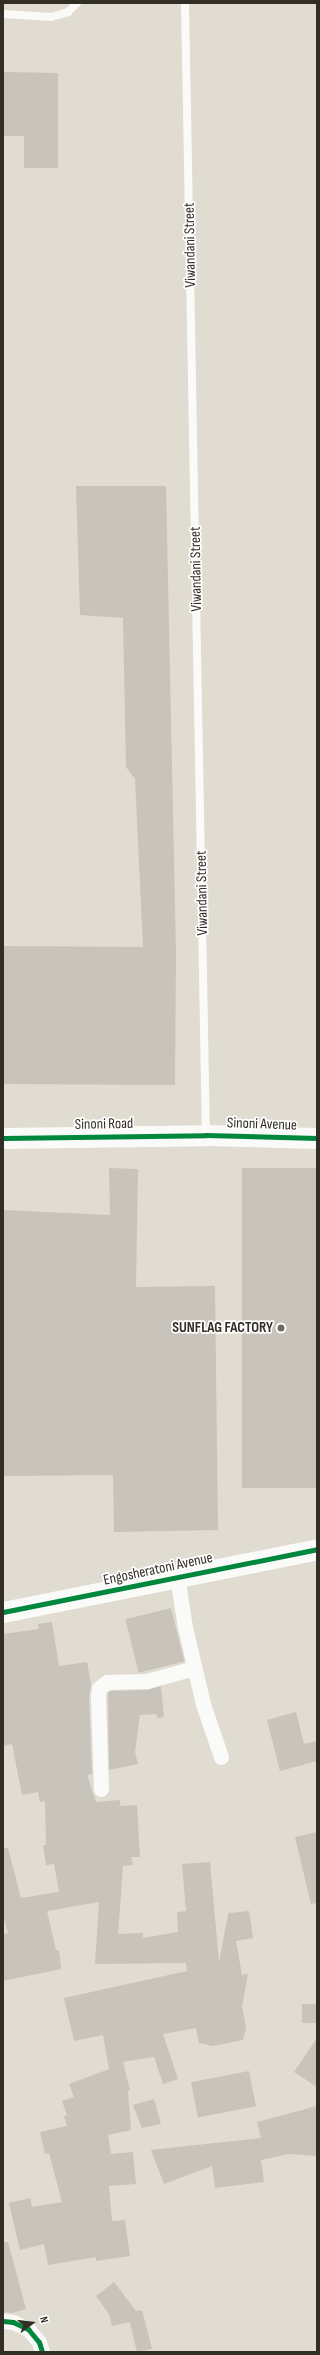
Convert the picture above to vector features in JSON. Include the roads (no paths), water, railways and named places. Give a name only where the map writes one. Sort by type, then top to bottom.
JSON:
[{"type":"street","name":"Sinoni Road","points":[[3,1138],[206,1135]]},
{"type":"street","name":"Sinoni Avenue","points":[[206,1135],[317,1138]]},
{"type":"street","name":"Engosheratoni Avenue","points":[[3,1612],[317,1549]]},
{"type":"street","points":[[177,1576],[194,1668],[209,1726],[220,1757]]},
{"type":"street","points":[[101,1789],[99,1688],[107,1682],[147,1682],[194,1668]]},
{"type":"street","points":[[3,2321],[13,2322],[28,2329],[39,2342],[42,2352]]},
{"type":"lane","points":[[3,14],[51,17],[68,12],[77,3]]},
{"type":"lane","name":"Viwandani Street","points":[[185,3],[206,1135]]},
{"type":"place","name":"SUNFLAG FACTORY","points":[[281,1328]]}]
